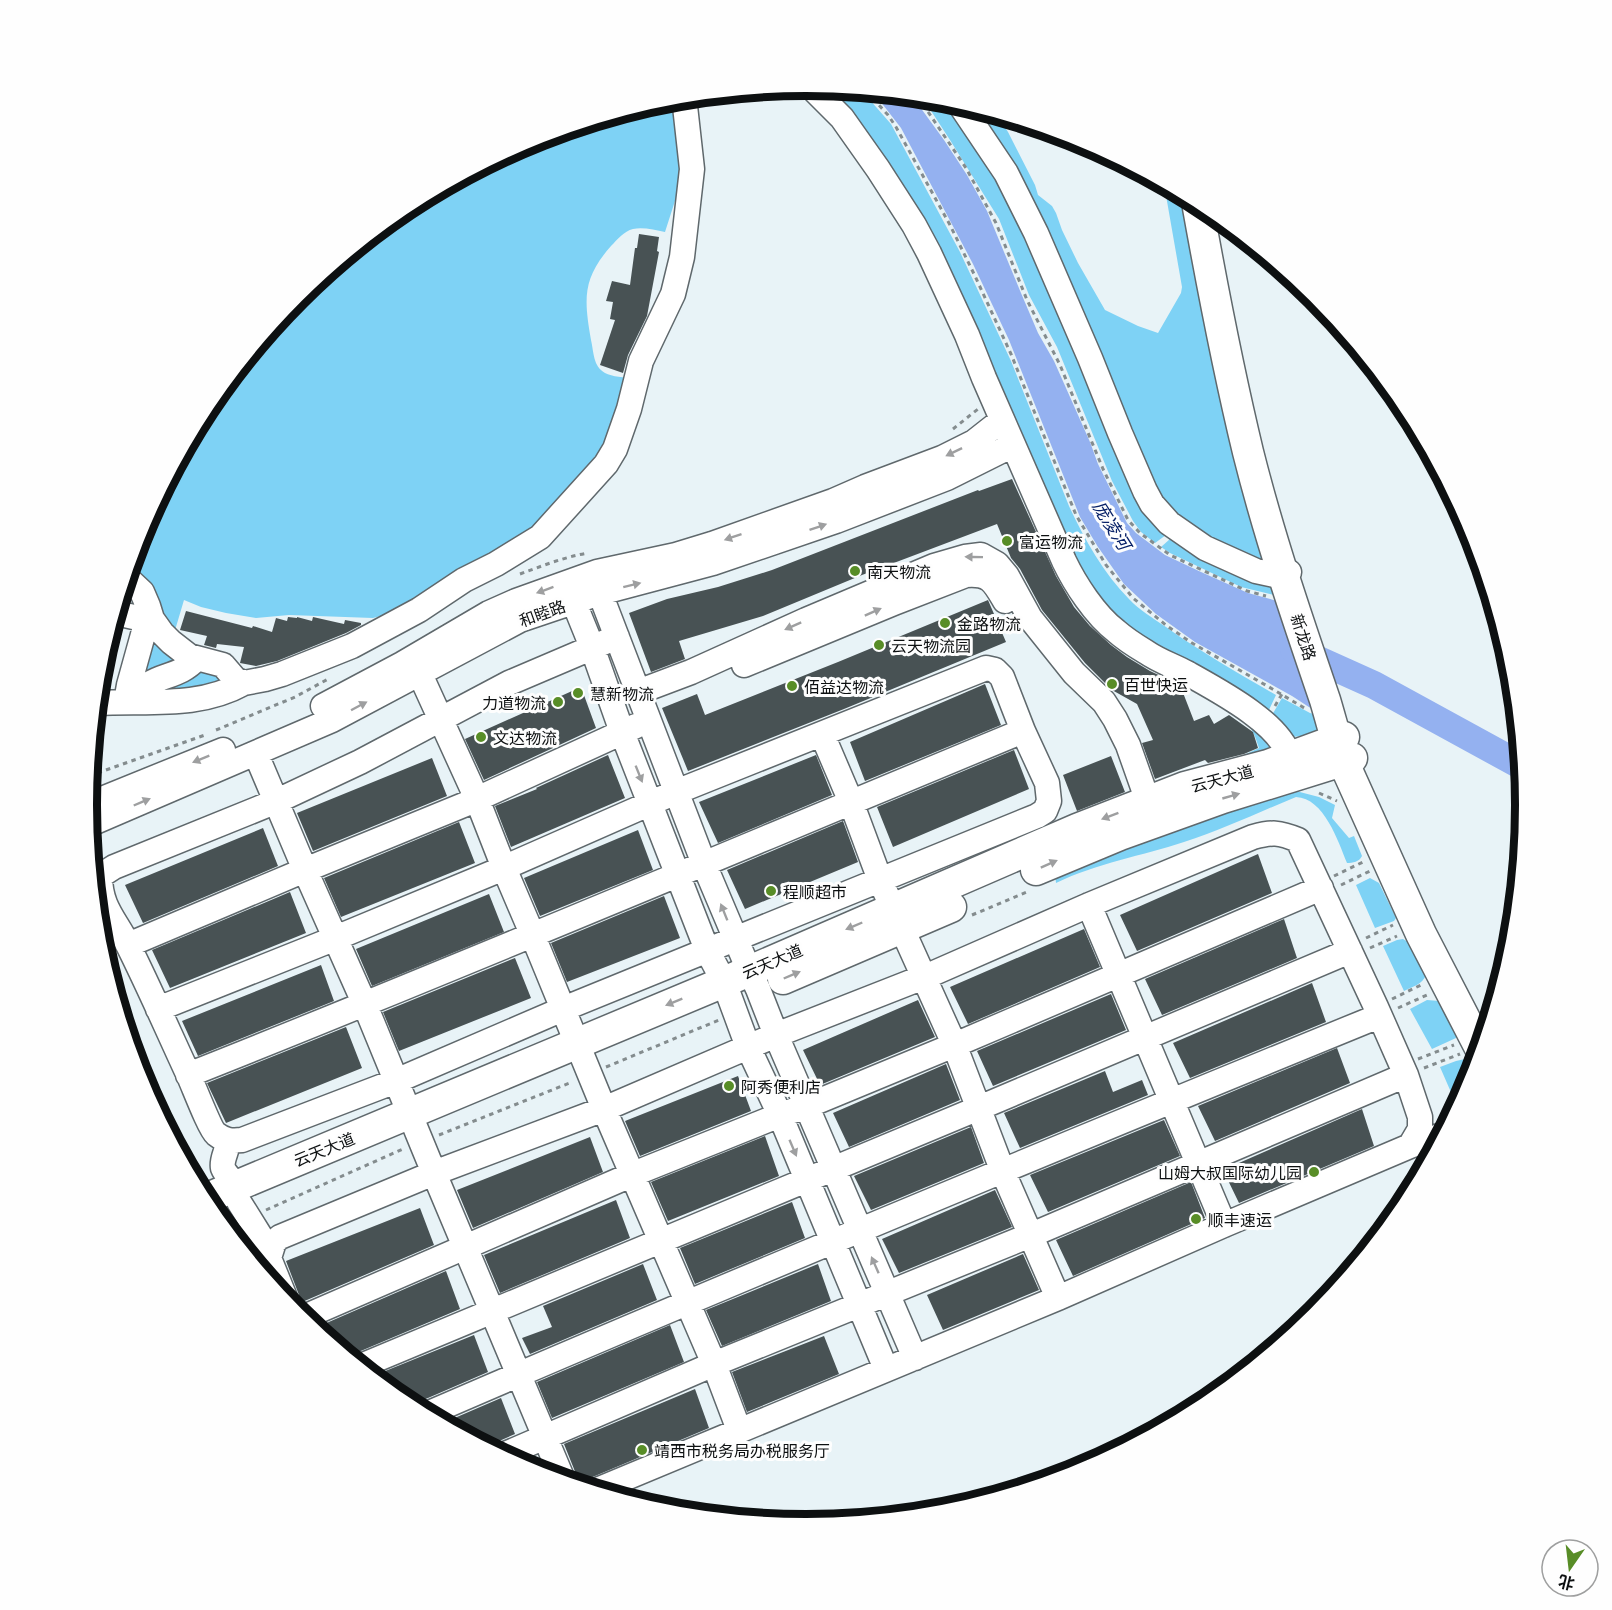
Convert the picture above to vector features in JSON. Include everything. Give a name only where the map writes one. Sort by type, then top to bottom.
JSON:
[{"type":"main road","name":"新龙路","points":[[1199,215],[1215,303],[1249,453],[1288,578]]},
{"type":"main road","name":"新龙路","points":[[1207,220],[1221,303],[1255,452],[1324,710],[1448,976],[1472,1046]]},
{"type":"main road","name":"云天大道","points":[[904,916],[1056,838],[1145,802],[1185,787],[1268,765],[1288,756],[1344,749]]},
{"type":"main road","name":"云天大道","points":[[230,1200],[904,916],[1222,798],[1344,749]]},
{"type":"street","points":[[821,97],[842,118],[914,225],[954,305],[1067,569],[1080,590],[1114,630],[1147,653],[1227,696],[1255,716],[1274,732],[1286,748],[1288,756]]},
{"type":"street","points":[[105,703],[195,700],[223,693],[244,683],[292,671],[352,646],[419,610],[464,580],[530,544],[549,528],[606,464],[615,449],[624,425],[641,361],[673,294],[682,257],[692,169],[685,107]]},
{"type":"street","points":[[968,115],[1006,173],[1036,233],[1152,504],[1169,523],[1205,548],[1256,571],[1288,578]]},
{"type":"street","name":"和睦路","points":[[97,801],[239,744],[325,706],[489,613],[516,601],[597,572],[676,555],[712,544],[833,501],[942,458],[974,442],[1002,420]]},
{"type":"street","name":"和睦路","points":[[98,821],[332,720],[520,620],[600,593],[713,563],[836,521],[947,478],[1013,445]]},
{"type":"street","points":[[128,945],[471,802],[622,732],[644,705],[691,672],[934,566],[965,557],[981,555],[997,564],[1007,576],[1030,618],[1074,673],[1104,702],[1128,745],[1146,796],[1145,802]]},
{"type":"street","points":[[131,702],[129,685],[148,616],[148,606],[142,592],[133,584]]},
{"type":"street","points":[[600,593],[704,864],[736,939],[748,1047],[780,1115],[886,1369]]},
{"type":"street","points":[[572,602],[592,647],[622,732],[707,950],[741,986],[776,1035],[915,1358]]},
{"type":"street","points":[[123,614],[148,616],[162,633],[189,655],[223,664],[235,679],[244,683]]},
{"type":"street","points":[[101,872],[272,803],[360,762],[509,683],[617,637]]},
{"type":"street","points":[[131,702],[146,685],[172,675],[173,670],[189,655]]},
{"type":"street","points":[[104,901],[128,945],[215,1133],[228,1141],[242,1140],[391,1083],[556,1012],[1036,816],[1045,811],[1049,801],[1047,783],[1002,677],[995,670],[986,668],[676,792],[331,940],[158,1009]]},
{"type":"street","points":[[415,676],[471,802],[527,938],[573,1054],[578,1080],[597,1111],[655,1243],[708,1367],[732,1433]]},
{"type":"street","points":[[829,731],[858,799],[887,877],[959,1042],[1009,1169],[1065,1295]]},
{"type":"street","points":[[188,1075],[360,1007],[1023,731]]},
{"type":"street","points":[[250,757],[360,1007],[427,1176],[512,1377],[539,1439],[556,1468]]},
{"type":"street","points":[[1045,811],[1056,838]]},
{"type":"street","points":[[269,1258],[274,1242],[280,1237],[427,1176],[597,1111],[776,1035],[928,975],[1253,837],[1271,832],[1298,840],[1404,1070],[1420,1117],[1420,1129],[1410,1146]]},
{"type":"street","points":[[313,1313],[626,1178],[807,1106],[1321,888]]},
{"type":"street","points":[[1097,903],[1231,1222]]},
{"type":"street","points":[[369,1363],[1350,951]]},
{"type":"street","points":[[436,1410],[680,1305],[1009,1169],[1378,1012]]},
{"type":"street","points":[[513,1450],[1206,1160],[1404,1070]]},
{"type":"street","points":[[608,1485],[1065,1295],[1231,1222],[1431,1139]]},
{"type":"street","points":[[228,1141],[223,1168],[230,1200],[259,1234],[276,1275]]},
{"type":"street","points":[[539,1439],[543,1463]]},
{"type":"path","points":[[874,100],[901,135],[958,242],[1011,354],[1076,515],[1106,565],[1125,591],[1167,626],[1199,647],[1324,710]]},
{"type":"path","points":[[1321,888],[1370,859]]},
{"type":"path","points":[[1321,888],[1375,869]]},
{"type":"path","points":[[1350,951],[1393,925]]},
{"type":"path","points":[[1350,951],[1398,936]]},
{"type":"path","points":[[1378,1012],[1422,984]]},
{"type":"path","points":[[1378,1012],[1427,995]]},
{"type":"path","points":[[1404,1070],[1472,1046]]},
{"type":"path","points":[[1404,1070],[1472,1046]]},
{"type":"shaded area","points":[[834,97],[869,99],[891,124],[960,252],[1011,361],[1069,506],[1103,567],[1120,589],[1142,610],[1206,654],[1276,695],[1268,712],[1138,635],[1106,607],[1085,579],[947,263],[920,217]]},
{"type":"shaded area","points":[[929,107],[952,112],[994,175],[1070,342],[1132,489],[1166,535],[1155,543],[1141,532],[1133,521],[1112,481],[1057,347],[1029,295],[999,219]]},
{"type":"shaded area","points":[[677,108],[682,179],[665,232],[637,228],[630,230],[611,246],[590,279],[587,313],[596,363],[608,374],[633,379],[614,438],[539,530],[396,612],[373,618],[289,615],[256,618],[201,607],[184,600],[173,637],[134,582],[151,534],[170,491],[216,411],[273,338],[305,304],[339,272],[412,215],[492,169],[578,134],[622,120]]},
{"type":"shaded area","points":[[974,117],[1003,124],[1038,195],[1052,206],[1056,213],[1078,263],[1105,310],[1158,333],[1181,293],[1182,287],[1166,195],[1189,208],[1269,567],[1199,538],[1156,498]]},
{"type":"shaded area","points":[[1170,539],[1197,554],[1275,585],[1278,596],[1241,587],[1170,553],[1161,547]]},
{"type":"shaded area","points":[[150,627],[175,660],[170,670],[145,681],[139,662]]},
{"type":"shaded area","points":[[194,670],[225,672],[218,690],[148,690]]},
{"type":"shaded area","points":[[1282,698],[1317,715],[1318,731],[1292,737],[1272,715]]},
{"type":"shaded area","points":[[1227,705],[1245,717],[1270,746],[1267,750],[1235,759],[1259,748],[1251,729],[1225,710]]},
{"type":"shaded area","points":[[1292,790],[1319,797],[1335,805],[1332,818],[1349,838],[1354,836],[1362,856],[1359,860],[1347,863],[1329,822],[1315,805],[1306,799],[1296,797],[1198,837],[1103,865],[1056,883],[1055,874],[1093,856]]},
{"type":"shaded area","points":[[1370,878],[1379,883],[1396,918],[1394,921],[1375,928],[1356,885]]},
{"type":"shaded area","points":[[1403,939],[1408,942],[1426,975],[1420,983],[1404,991],[1383,946]]},
{"type":"shaded area","points":[[1427,1000],[1439,1001],[1456,1034],[1456,1038],[1432,1049],[1410,1009]]},
{"type":"shaded area","points":[[1467,1060],[1452,1095],[1440,1067],[1456,1061]]},
{"type":"water","points":[[879,100],[919,106],[967,175],[987,211],[1038,333],[1054,361],[1098,464],[1127,523],[1136,533],[1165,555],[1248,593],[1277,601],[1315,711],[1195,642],[1156,614],[1124,584],[1080,517],[1009,340],[973,264],[901,128]]},
{"type":"building","points":[[639,234],[659,237],[657,251],[659,252],[647,316],[628,355],[623,373],[600,365],[615,320],[610,319],[613,302],[606,301],[612,281],[630,285]]},
{"type":"building","points":[[1012,479],[1056,576],[1074,607],[1090,626],[1127,657],[1180,685],[1194,721],[1209,715],[1214,724],[1229,715],[1253,732],[1258,748],[1208,763],[1205,760],[1155,779],[1142,743],[1153,740],[1137,704],[1112,690],[1085,663],[1042,610],[1020,569],[1011,558],[997,524],[862,575],[763,616],[679,641],[685,659],[651,672],[629,613],[667,599],[718,587],[772,570]]},
{"type":"building","points":[[988,600],[1006,642],[688,771],[662,708],[697,694],[705,715]]},
{"type":"building","points":[[186,611],[272,632],[276,618],[287,621],[288,617],[312,621],[313,617],[344,624],[345,620],[361,623],[361,625],[277,661],[256,666],[240,663],[244,647],[217,644],[216,648],[204,645],[207,636],[180,630]]},
{"type":"building","points":[[985,684],[1001,725],[865,781],[850,742]]},
{"type":"building","points":[[581,687],[596,728],[484,780],[465,739]]},
{"type":"building","points":[[1014,750],[1029,789],[893,847],[877,807]]},
{"type":"building","points":[[608,755],[625,798],[511,847],[495,806]]},
{"type":"building","points":[[816,755],[832,795],[718,843],[699,802]]},
{"type":"building","points":[[1111,756],[1125,792],[1077,811],[1063,775]]},
{"type":"building","points":[[432,758],[447,796],[313,851],[297,813]]},
{"type":"building","points":[[843,821],[858,862],[745,909],[727,870]]},
{"type":"building","points":[[459,822],[475,863],[341,917],[324,878]]},
{"type":"building","points":[[263,828],[278,866],[143,923],[125,885]]},
{"type":"building","points":[[638,830],[653,870],[540,916],[524,878]]},
{"type":"building","points":[[1258,854],[1272,893],[1137,951],[1120,915]]},
{"type":"building","points":[[290,892],[306,933],[170,988],[152,950]]},
{"type":"building","points":[[489,894],[504,932],[372,986],[356,949]]},
{"type":"building","points":[[664,896],[680,938],[567,982],[551,943]]},
{"type":"building","points":[[1284,919],[1297,958],[1162,1015],[1145,979]]},
{"type":"building","points":[[1084,929],[1100,967],[968,1024],[950,987]]},
{"type":"building","points":[[515,958],[531,998],[399,1051],[383,1012]]},
{"type":"building","points":[[321,965],[334,1001],[198,1056],[182,1021]]},
{"type":"building","points":[[1312,983],[1326,1022],[1190,1078],[1173,1043]]},
{"type":"building","points":[[1111,994],[1126,1030],[993,1086],[977,1051]]},
{"type":"building","points":[[918,1000],[935,1037],[820,1085],[803,1050]]},
{"type":"building","points":[[346,1027],[362,1068],[226,1123],[207,1083]]},
{"type":"building","points":[[1337,1048],[1350,1083],[1215,1141],[1198,1106]]},
{"type":"building","points":[[946,1064],[960,1100],[849,1147],[833,1113]]},
{"type":"building","points":[[1105,1071],[1113,1092],[1142,1080],[1148,1095],[1020,1148],[1004,1113]]},
{"type":"building","points":[[738,1076],[751,1111],[640,1156],[625,1121]]},
{"type":"building","points":[[1362,1109],[1374,1146],[1239,1203],[1223,1170]]},
{"type":"building","points":[[1164,1120],[1180,1156],[1048,1212],[1030,1175]]},
{"type":"building","points":[[971,1127],[984,1163],[871,1210],[854,1176]]},
{"type":"building","points":[[765,1136],[779,1176],[668,1221],[651,1182]]},
{"type":"building","points":[[590,1137],[603,1172],[473,1228],[457,1190]]},
{"type":"building","points":[[1191,1182],[1205,1218],[1073,1276],[1056,1240]]},
{"type":"building","points":[[995,1190],[1012,1227],[899,1273],[882,1239]]},
{"type":"building","points":[[616,1200],[630,1238],[500,1293],[484,1255]]},
{"type":"building","points":[[792,1202],[805,1238],[695,1284],[680,1248]]},
{"type":"building","points":[[420,1208],[434,1245],[302,1302],[286,1261]]},
{"type":"building","points":[[1023,1254],[1039,1290],[943,1330],[927,1295]]},
{"type":"building","points":[[643,1264],[657,1300],[530,1354],[522,1338],[552,1327],[543,1306]]},
{"type":"building","points":[[818,1264],[831,1301],[722,1346],[706,1310]]},
{"type":"building","points":[[446,1271],[460,1309],[357,1353],[324,1324]]},
{"type":"building","points":[[670,1325],[684,1362],[552,1418],[537,1382]]},
{"type":"building","points":[[474,1335],[488,1372],[421,1401],[382,1373]]},
{"type":"building","points":[[824,1336],[839,1374],[747,1412],[732,1372]]},
{"type":"building","points":[[695,1389],[709,1428],[588,1479],[576,1475],[564,1444]]},
{"type":"building","points":[[501,1398],[515,1434],[496,1443],[452,1419]]},
{"type":"waterway","name":"庞凌河","points":[[1294,649],[1374,685],[1513,761]]},
{"type":"place","name":"富运物流","points":[[1007,541]]},
{"type":"place","name":"南天物流","points":[[855,571]]},
{"type":"place","name":"金路物流","points":[[945,623]]},
{"type":"place","name":"云天物流园","points":[[879,645]]},
{"type":"place","name":"百世快运","points":[[1112,684]]},
{"type":"place","name":"佰益达物流","points":[[792,686]]},
{"type":"place","name":"慧新物流","points":[[578,693]]},
{"type":"place","name":"力道物流","points":[[558,702]]},
{"type":"place","name":"文达物流","points":[[481,737]]},
{"type":"place","name":"程顺超市","points":[[771,891]]},
{"type":"place","name":"阿秀便利店","points":[[729,1086]]},
{"type":"place","name":"山姆大叔国际幼儿园","points":[[1314,1172]]},
{"type":"place","name":"顺丰速运","points":[[1196,1219]]},
{"type":"place","name":"靖西市税务局办税服务厅","points":[[642,1450]]}]
